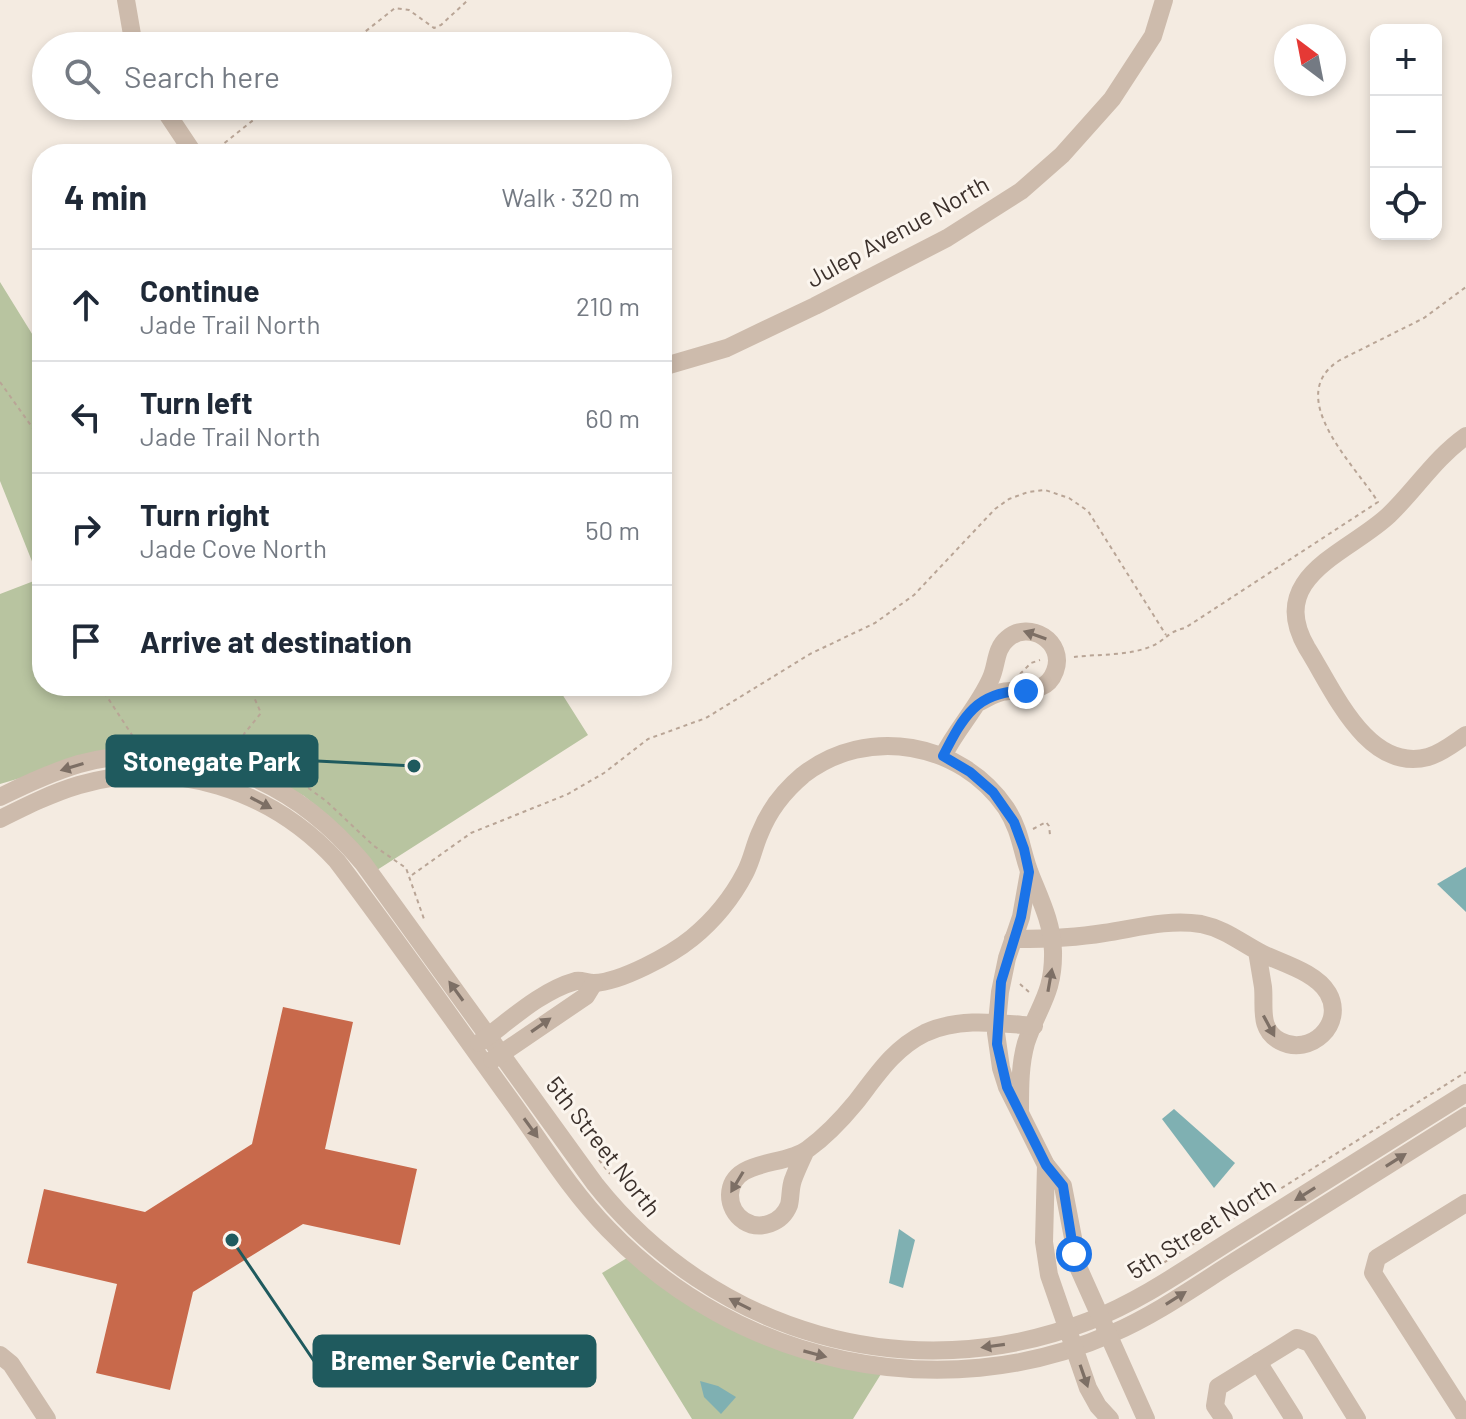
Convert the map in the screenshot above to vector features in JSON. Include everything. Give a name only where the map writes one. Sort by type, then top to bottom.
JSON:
[{"type":"street","points":[[126,0],[132,32]]},
{"type":"street","name":"Julep Avenue North","points":[[672,364],[727,348],[815,306],[947,238],[1021,191],[1062,155],[1112,99],[1153,36],[1164,0]]},
{"type":"street","points":[[171,120],[187,144]]},
{"type":"street","points":[[1466,436],[1437,460],[1384,519],[1320,564],[1305,581],[1297,611],[1301,636],[1358,728],[1371,743],[1384,752],[1406,758],[1423,758],[1440,752],[1466,735]]},
{"type":"street","points":[[943,756],[965,718],[980,702],[1006,639],[1028,631],[1039,633],[1051,642],[1056,652],[1056,666],[1043,686],[1000,693],[980,702]]},
{"type":"street","points":[[472,1047],[559,989],[578,980],[594,983],[656,961],[703,928],[723,908],[738,886],[760,832],[776,804],[811,770],[844,753],[876,746],[909,747],[943,756],[979,778],[1004,806],[1019,832],[1029,872],[1046,909],[1052,938],[1053,966],[1049,989],[1023,1060],[1020,1109]]},
{"type":"street","name":"5th Street North","points":[[0,797],[57,772],[107,758],[132,755],[207,762],[254,777],[309,809],[349,847],[595,1184],[626,1221],[691,1276],[749,1309],[829,1338],[885,1348],[948,1351],[1038,1338],[1099,1317],[1151,1290],[1466,1093]]},
{"type":"street","name":"5th Street North","points":[[0,819],[70,788],[127,775],[190,778],[249,796],[298,825],[337,861],[577,1193],[614,1236],[672,1286],[741,1326],[814,1354],[903,1370],[931,1371],[986,1368],[1075,1348],[1108,1335],[1168,1303],[1466,1116]]},
{"type":"street","points":[[1029,872],[1022,912],[1001,982],[997,1044],[1003,1078],[1046,1165],[1063,1186],[1077,1262],[1146,1419]]},
{"type":"street","points":[[1013,939],[1103,933],[1158,923],[1186,923],[1228,932],[1257,951],[1312,978],[1327,991],[1333,1015],[1328,1028],[1317,1040],[1304,1045],[1290,1045],[1275,1038],[1266,1028],[1257,951]]},
{"type":"street","points":[[485,1065],[586,996],[594,983]]},
{"type":"street","points":[[805,1152],[792,1182],[787,1208],[779,1219],[767,1225],[758,1225],[738,1216],[730,1197],[738,1175],[750,1167],[781,1162],[805,1152],[843,1117],[882,1067],[906,1044],[946,1026],[997,1023],[1034,1026]]},
{"type":"street","points":[[1046,1165],[1046,1259],[1091,1394],[1110,1419]]},
{"type":"street","points":[[1466,1203],[1377,1258],[1373,1273],[1466,1418]]},
{"type":"street","points":[[1224,1419],[1215,1406],[1218,1387],[1297,1338],[1310,1343],[1357,1419]]},
{"type":"street","points":[[0,1355],[11,1364],[47,1419]]},
{"type":"street","points":[[1258,1362],[1294,1419]]},
{"type":"path","points":[[365,32],[395,8],[409,10],[434,28],[468,0]]},
{"type":"path","points":[[224,144],[254,120]]},
{"type":"path","points":[[1065,658],[1142,649],[1155,644],[1166,635],[1185,628],[1378,502],[1327,427],[1319,406],[1319,382],[1334,364],[1424,318],[1466,287]]},
{"type":"path","points":[[0,382],[32,427]]},
{"type":"path","points":[[411,876],[440,852],[477,830],[568,794],[604,773],[648,739],[706,718],[810,654],[875,623],[921,588],[995,509],[1021,494],[1039,490],[1057,493],[1088,511],[1166,635]]},
{"type":"path","points":[[1020,674],[1034,661],[1049,659]]},
{"type":"path","points":[[107,696],[134,738]]},
{"type":"path","points":[[238,752],[244,734],[261,713],[253,696]]},
{"type":"path","points":[[1028,832],[1044,822],[1049,825],[1050,835]]},
{"type":"path","points":[[1013,979],[1035,996]]},
{"type":"path","points":[[1231,1220],[1466,1072]]},
{"type":"path","points":[[594,1154],[613,1179]]},
{"type":"path","points":[[1156,1267],[1205,1236]]},
{"type":"green space","points":[[0,282],[32,334],[32,561],[0,481]]},
{"type":"green space","points":[[32,582],[32,696],[563,696],[588,735],[377,870],[330,817],[304,796],[254,769],[116,750],[0,784],[0,594]]},
{"type":"green space","points":[[627,1258],[685,1301],[745,1335],[809,1359],[881,1374],[853,1419],[692,1419],[602,1273]]},
{"type":"water","points":[[1466,867],[1466,912],[1437,884]]},
{"type":"water","points":[[1174,1109],[1235,1163],[1214,1188],[1162,1119]]},
{"type":"water","points":[[899,1229],[915,1240],[903,1288],[889,1283]]},
{"type":"water","points":[[700,1381],[718,1386],[736,1397],[721,1414],[704,1397]]},
{"type":"building","points":[[283,1007],[353,1022],[325,1149],[417,1169],[400,1245],[303,1224],[193,1292],[170,1390],[96,1373],[117,1284],[27,1263],[44,1189],[145,1212],[252,1144]]},
{"type":"place","name":"Stonegate Park","points":[[414,766]]},
{"type":"place","name":"Bremer Servie Center","points":[[232,1240]]},
{"type":"route","points":[[1026,691],[1000,693],[980,702],[965,718],[943,756],[984,782],[993,792],[1014,822],[1024,849],[1029,872],[1021,917],[1001,982],[997,1044],[1007,1087],[1046,1165],[1063,1186],[1074,1254]]}]
